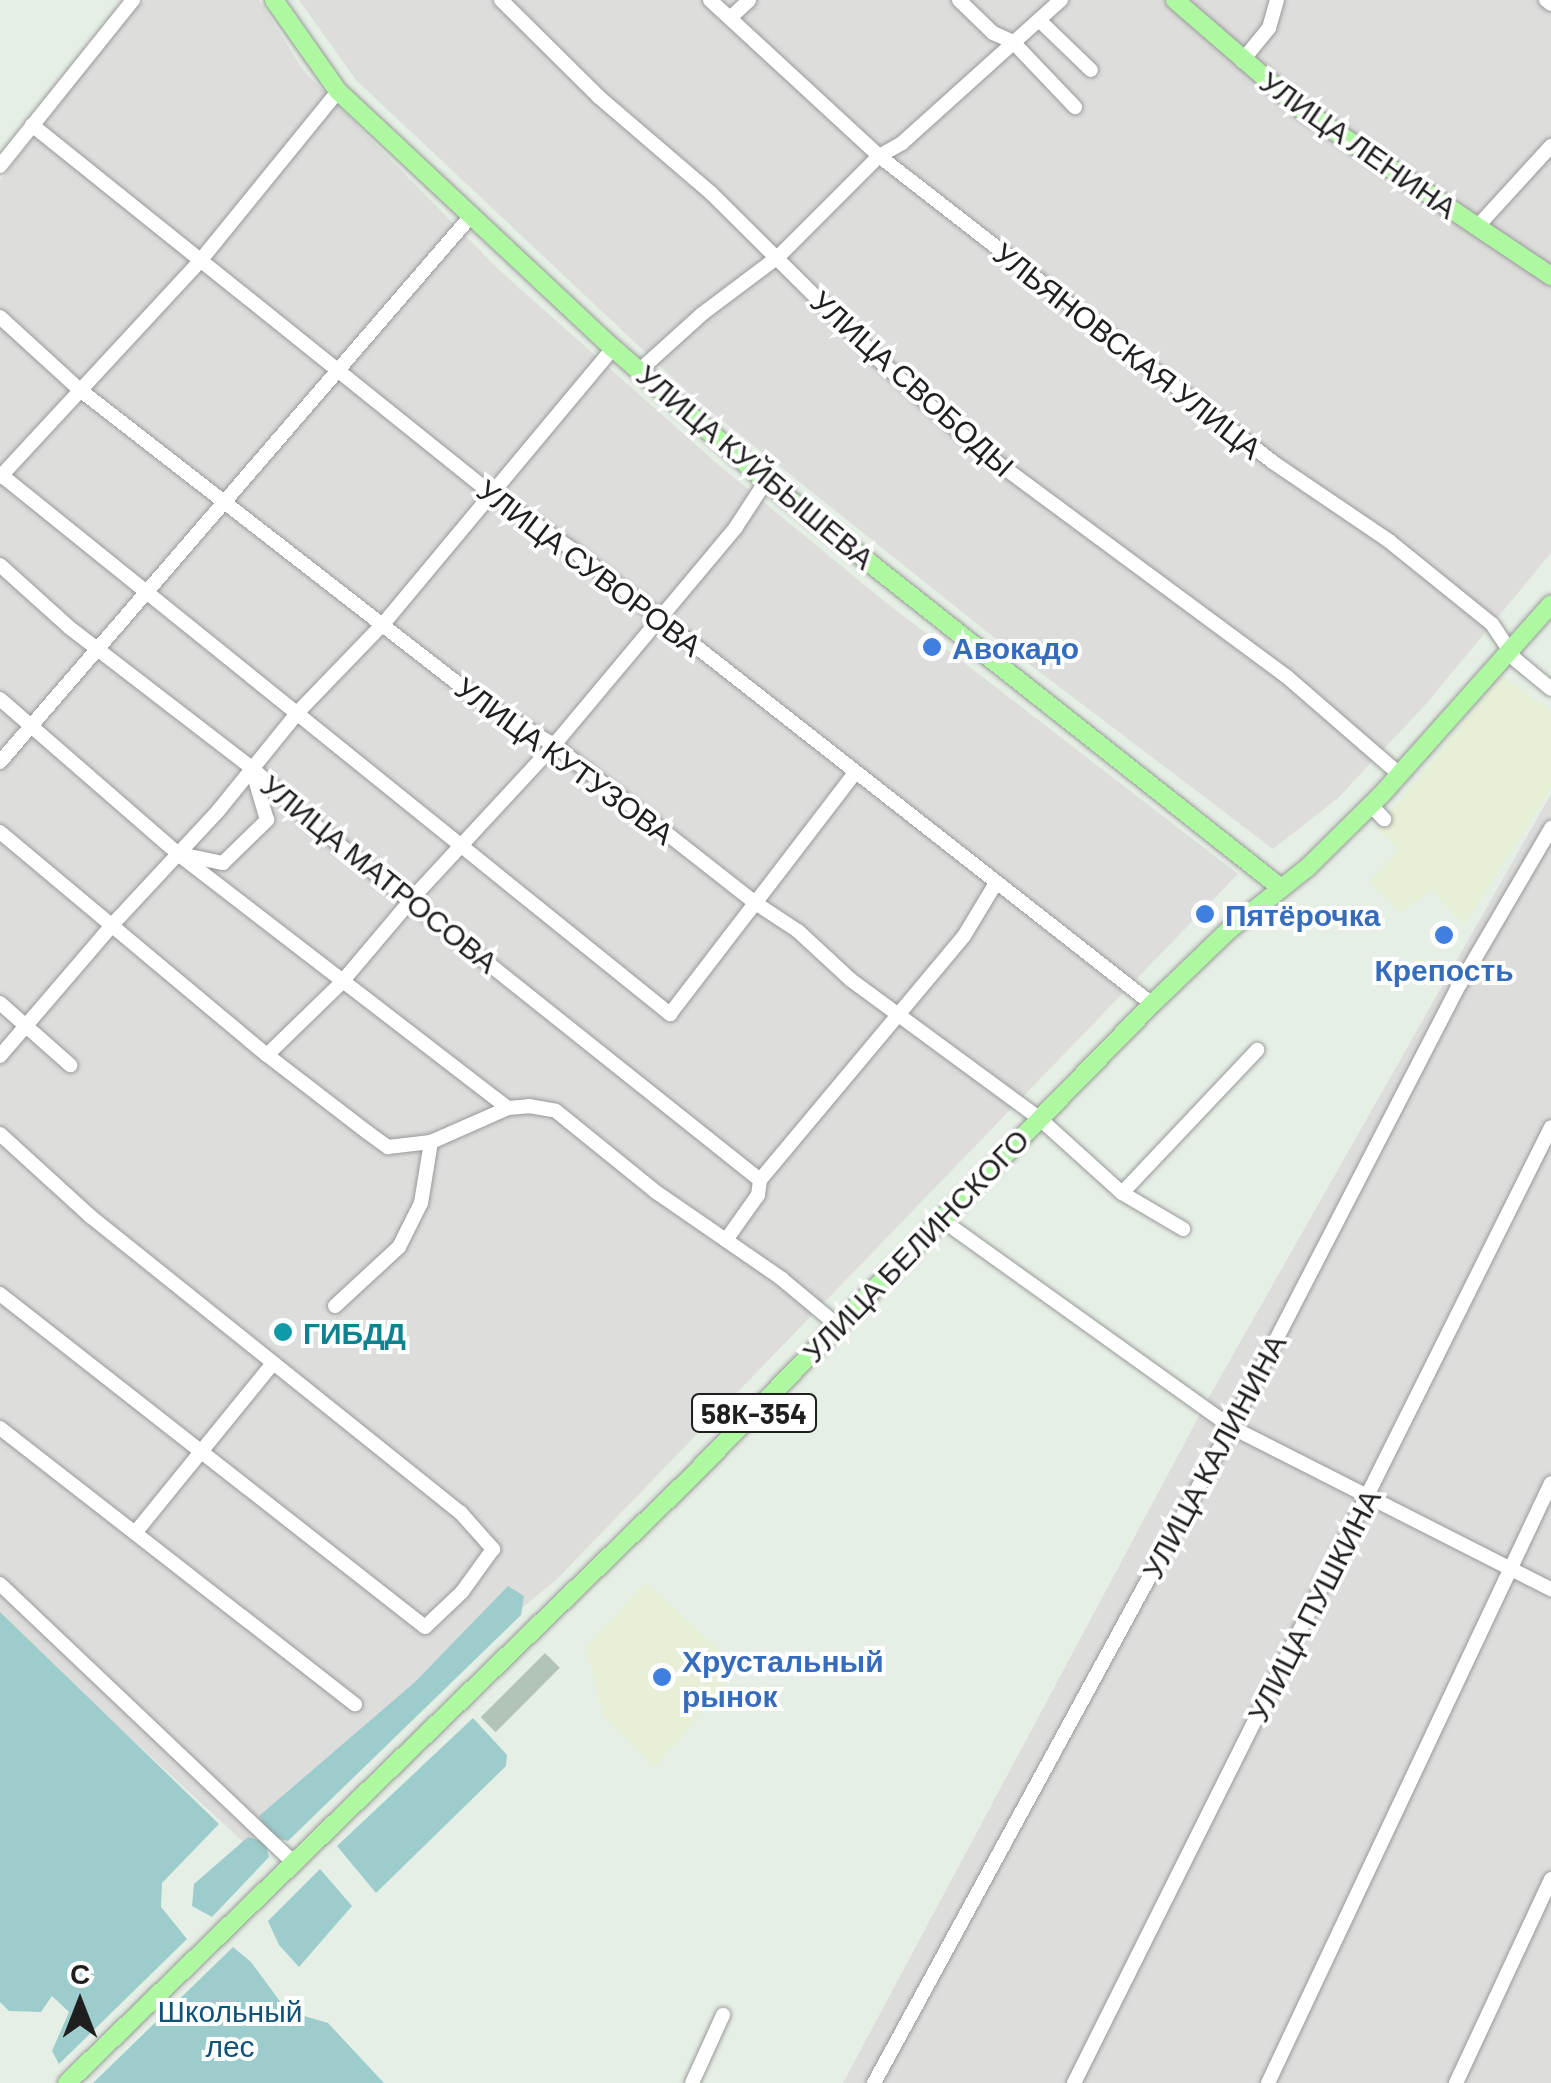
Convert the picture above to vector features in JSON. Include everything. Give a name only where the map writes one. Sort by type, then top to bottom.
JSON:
[{"type":"main road","name":"УЛИЦА КУЙБЫШЕВА","points":[[274,0],[338,91],[612,348],[766,481],[1281,888]]},
{"type":"main road","name":"УЛИЦА ЛЕНИНА","points":[[1176,0],[1300,108],[1551,276]]},
{"type":"main road","name":"УЛИЦА БЕЛИНСКОГО","points":[[68,2083],[691,1478],[1152,1004],[1370,804],[1551,604]]},
{"type":"street","points":[[0,166],[134,0]]},
{"type":"street","name":"УЛИЦА СВОБОДЫ","points":[[501,0],[599,97],[778,257],[881,362],[979,449],[1286,676],[1398,773]]},
{"type":"street","name":"УЛЬЯНОВСКАЯ УЛИЦА","points":[[710,0],[879,156],[1274,463],[1389,541],[1492,624],[1508,650],[1551,689]]},
{"type":"street","points":[[730,18],[749,0]]},
{"type":"street","points":[[960,0],[992,34],[1012,42],[1075,107]]},
{"type":"street","points":[[640,370],[702,314],[778,257],[879,156],[902,143],[1061,0]]},
{"type":"street","points":[[1242,61],[1269,28],[1277,0]]},
{"type":"street","points":[[1039,20],[1090,70]]},
{"type":"street","points":[[338,91],[200,260],[0,475],[299,711],[670,1014],[855,773]]},
{"type":"street","name":"УЛИЦА СУВОРОВА","points":[[32,125],[492,494],[573,550],[1152,1004]]},
{"type":"street","points":[[1478,227],[1551,146]]},
{"type":"street","points":[[0,762],[229,502],[471,216]]},
{"type":"street","name":"УЛИЦА КУТУЗОВА","points":[[0,317],[80,390],[479,700],[554,745],[757,904],[798,930],[851,980],[1039,1118],[1122,1193],[1183,1230]]},
{"type":"street","points":[[0,1056],[299,711],[384,623],[612,348]]},
{"type":"street","points":[[267,1055],[341,983],[409,902],[554,745],[736,527],[766,481]]},
{"type":"street","name":"УЛИЦА МАТРОСОВА","points":[[0,565],[98,650],[252,768],[409,902],[760,1180]]},
{"type":"street","points":[[0,700],[178,854],[289,935],[341,983],[508,1108]]},
{"type":"street","points":[[178,854],[224,863],[267,820],[252,768]]},
{"type":"street","points":[[1370,804],[1384,819]]},
{"type":"street","name":"УЛИЦА КАЛИНИНА","points":[[874,2083],[985,1872],[1231,1428],[1460,984],[1551,828]]},
{"type":"street","points":[[0,832],[267,1055],[388,1147],[431,1142],[508,1108],[556,1111],[656,1192],[837,1324]]},
{"type":"street","points":[[726,1240],[758,1195],[760,1180],[964,936],[996,884]]},
{"type":"street","points":[[0,1003],[70,1065]]},
{"type":"street","points":[[1122,1193],[1256,1050]]},
{"type":"street","name":"УЛИЦА ПУШКИНА","points":[[1074,2083],[1551,1127]]},
{"type":"street","points":[[0,1134],[90,1216],[460,1512],[493,1549],[462,1592],[425,1627],[203,1448],[0,1294]]},
{"type":"street","points":[[335,1306],[399,1247],[421,1203],[431,1142]]},
{"type":"street","points":[[942,1220],[1231,1428],[1551,1589]]},
{"type":"street","points":[[135,1533],[273,1363]]},
{"type":"street","points":[[0,1428],[355,1704]]},
{"type":"street","points":[[1268,2083],[1551,1483]]},
{"type":"street","points":[[0,1584],[295,1864]]},
{"type":"street","points":[[1456,2083],[1551,1879]]},
{"type":"street","points":[[692,2083],[723,2015]]},
{"type":"shaded area","points":[[145,0],[259,0],[303,70],[500,271],[721,467],[879,597],[1238,874],[557,1579],[285,1802],[249,1847],[0,1618],[0,181],[126,17]]},
{"type":"shaded area","points":[[299,0],[1551,0],[1551,553],[1425,705],[1338,798],[1273,849],[991,635],[693,397],[356,80]]},
{"type":"shaded area","points":[[1502,676],[1551,710],[1551,789],[1464,925],[1432,889],[1402,913],[1369,882],[1399,850],[1377,828]]},
{"type":"shaded area","points":[[1551,794],[1551,2083],[843,2083],[1213,1390]]},
{"type":"shaded area","name":"Хрустальный рынок","points":[[646,1582],[739,1667],[655,1768],[604,1717],[585,1647]]},
{"type":"shaded area","points":[[545,1653],[560,1668],[496,1732],[481,1717]]},
{"type":"green space","points":[[508,1586],[524,1596],[521,1615],[288,1841],[270,1836],[259,1816],[415,1682]]},
{"type":"green space","points":[[0,1612],[219,1824],[162,1883],[161,1907],[187,1939],[59,2064],[52,2051],[69,2012],[52,1996],[41,2012],[9,2011],[0,2002]]},
{"type":"green space","points":[[473,1718],[507,1755],[506,1766],[376,1893],[337,1846]]},
{"type":"green space","points":[[248,1837],[265,1842],[269,1857],[212,1917],[192,1906],[194,1884]]},
{"type":"green space","points":[[320,1869],[352,1906],[299,1967],[279,1945],[268,1921]]},
{"type":"green space","name":"Школьный лес","points":[[233,1947],[251,1962],[287,2011],[328,2023],[384,2083],[93,2083]]},
{"type":"place","name":"Авокадо","points":[[932,647]]},
{"type":"place","name":"Пятёрочка","points":[[1205,914]]},
{"type":"place","name":"Крепость","points":[[1444,935]]},
{"type":"place","name":"ГИБДД","points":[[283,1332]]},
{"type":"place","name":"Хрустальный рынок","points":[[662,1677]]}]
